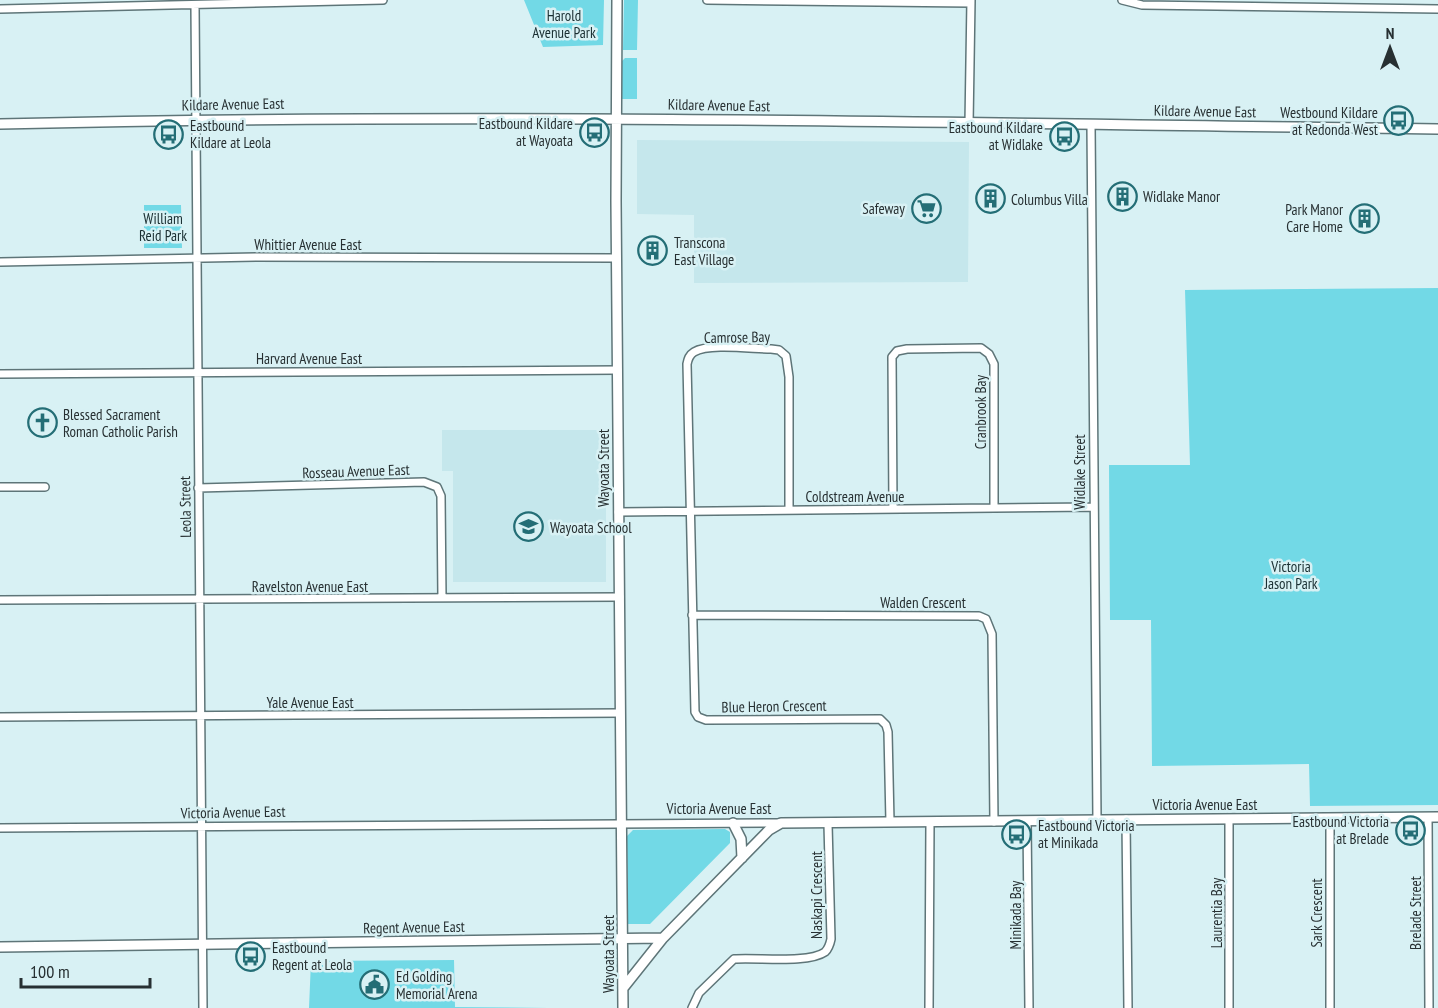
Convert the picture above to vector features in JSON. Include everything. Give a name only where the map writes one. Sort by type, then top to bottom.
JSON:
[{"type":"street","points":[[0,9],[22,4],[195,6],[283,1],[383,0]]},
{"type":"street","name":"Wayoata Street","points":[[618,0],[615,119],[623,1008]]},
{"type":"street","points":[[707,0],[971,1],[969,124]]},
{"type":"street","points":[[1122,0],[1142,5],[1382,4],[1438,9]]},
{"type":"street","name":"Leola Street","points":[[195,6],[203,1008]]},
{"type":"street","name":"Kildare Avenue East","points":[[0,124],[196,120],[615,119],[1438,129]]},
{"type":"street","name":"Widlake Street","points":[[1091,125],[1097,819]]},
{"type":"street","name":"Whittier Avenue East","points":[[0,262],[196,260],[256,257],[616,258]]},
{"type":"street","name":"Camrose Bay","points":[[690,511],[687,364],[688,357],[694,352],[708,348],[771,349],[779,350],[786,356],[789,377],[789,510]]},
{"type":"street","name":"Cranbrook Bay","points":[[893,509],[892,357],[897,351],[907,349],[981,348],[989,354],[994,364],[994,508]]},
{"type":"street","name":"Harvard Avenue East","points":[[0,374],[618,370]]},
{"type":"street","name":"Rosseau Avenue East","points":[[198,488],[424,482],[437,487],[441,496],[442,598]]},
{"type":"street","points":[[0,487],[45,487]]},
{"type":"street","name":"Coldstream Avenue","points":[[618,512],[1093,507]]},
{"type":"street","name":"Blue Heron Crescent","points":[[690,511],[693,704],[698,717],[706,720],[880,719],[886,725],[888,732],[890,822]]},
{"type":"street","name":"Ravelston Avenue East","points":[[0,600],[620,597]]},
{"type":"street","name":"Walden Crescent","points":[[692,615],[979,616],[986,619],[992,634],[994,822]]},
{"type":"street","name":"Yale Avenue East","points":[[0,717],[620,713]]},
{"type":"street","name":"Brelade Street","points":[[1428,817],[1429,1008]]},
{"type":"street","name":"Victoria Avenue East","points":[[0,828],[623,823],[828,824],[1097,819],[1438,817]]},
{"type":"street","name":"Sark Crescent","points":[[1330,818],[1330,1008]]},
{"type":"street","points":[[1126,819],[1128,1008]]},
{"type":"street","name":"Laurentia Bay","points":[[1229,819],[1229,1008]]},
{"type":"street","name":"Minikada Bay","points":[[1027,821],[1029,1008]]},
{"type":"street","points":[[929,1008],[930,822]]},
{"type":"street","points":[[733,823],[741,839],[742,858]]},
{"type":"street","points":[[623,988],[663,938],[769,830],[781,823]]},
{"type":"street","name":"Naskapi Crescent","points":[[692,1008],[699,993],[734,959],[809,957],[824,952],[829,947],[831,939],[828,824]]},
{"type":"street","name":"Regent Avenue East","points":[[0,947],[663,938]]},
{"type":"shaded area","points":[[637,140],[969,142],[968,282],[694,283],[694,215],[637,214]]},
{"type":"shaded area","name":"Wayoata School","points":[[442,430],[606,430],[606,582],[453,582],[453,471],[442,471]]},
{"type":"green space","name":"Harold Avenue Park","points":[[524,0],[604,0],[603,45],[543,47]]},
{"type":"green space","points":[[624,0],[638,0],[637,50],[623,50]]},
{"type":"green space","points":[[625,58],[637,58],[637,99],[622,99],[622,61]]},
{"type":"green space","name":"William Reid Park","points":[[144,205],[181,205],[182,248],[144,248]]},
{"type":"green space","name":"Victoria Jason Park","points":[[1438,288],[1438,805],[1310,806],[1309,764],[1152,766],[1151,620],[1110,620],[1109,465],[1190,465],[1185,290]]},
{"type":"green space","points":[[725,829],[730,832],[730,843],[650,924],[628,924],[627,836],[633,830]]},
{"type":"green space","points":[[454,960],[455,1007],[548,1008],[309,1008],[311,961]]},
{"type":"place","name":"Westbound Kildare at Redonda West","points":[[1399,121]]},
{"type":"place","name":"Eastbound Kildare at Wayoata","points":[[594,132]]},
{"type":"place","name":"Eastbound Kildare at Leola","points":[[169,134]]},
{"type":"place","name":"Eastbound Kildare at Widlake","points":[[1064,136]]},
{"type":"place","name":"Widlake Manor","points":[[1122,196]]},
{"type":"place","name":"Columbus Villa","points":[[990,199]]},
{"type":"place","name":"Safeway","points":[[926,208]]},
{"type":"place","name":"Park Manor Care Home","points":[[1364,218]]},
{"type":"place","name":"Transcona East Village","points":[[653,251]]},
{"type":"place","name":"Blessed Sacrament Roman Catholic Parish","points":[[42,423]]},
{"type":"place","name":"Wayoata School","points":[[529,527]]},
{"type":"place","name":"Eastbound Victoria at Brelade","points":[[1410,830]]},
{"type":"place","name":"Eastbound Victoria at Minikada","points":[[1017,834]]},
{"type":"place","name":"Eastbound Regent at Leola","points":[[251,956]]},
{"type":"place","name":"Ed Golding Memorial Arena","points":[[375,985]]}]
